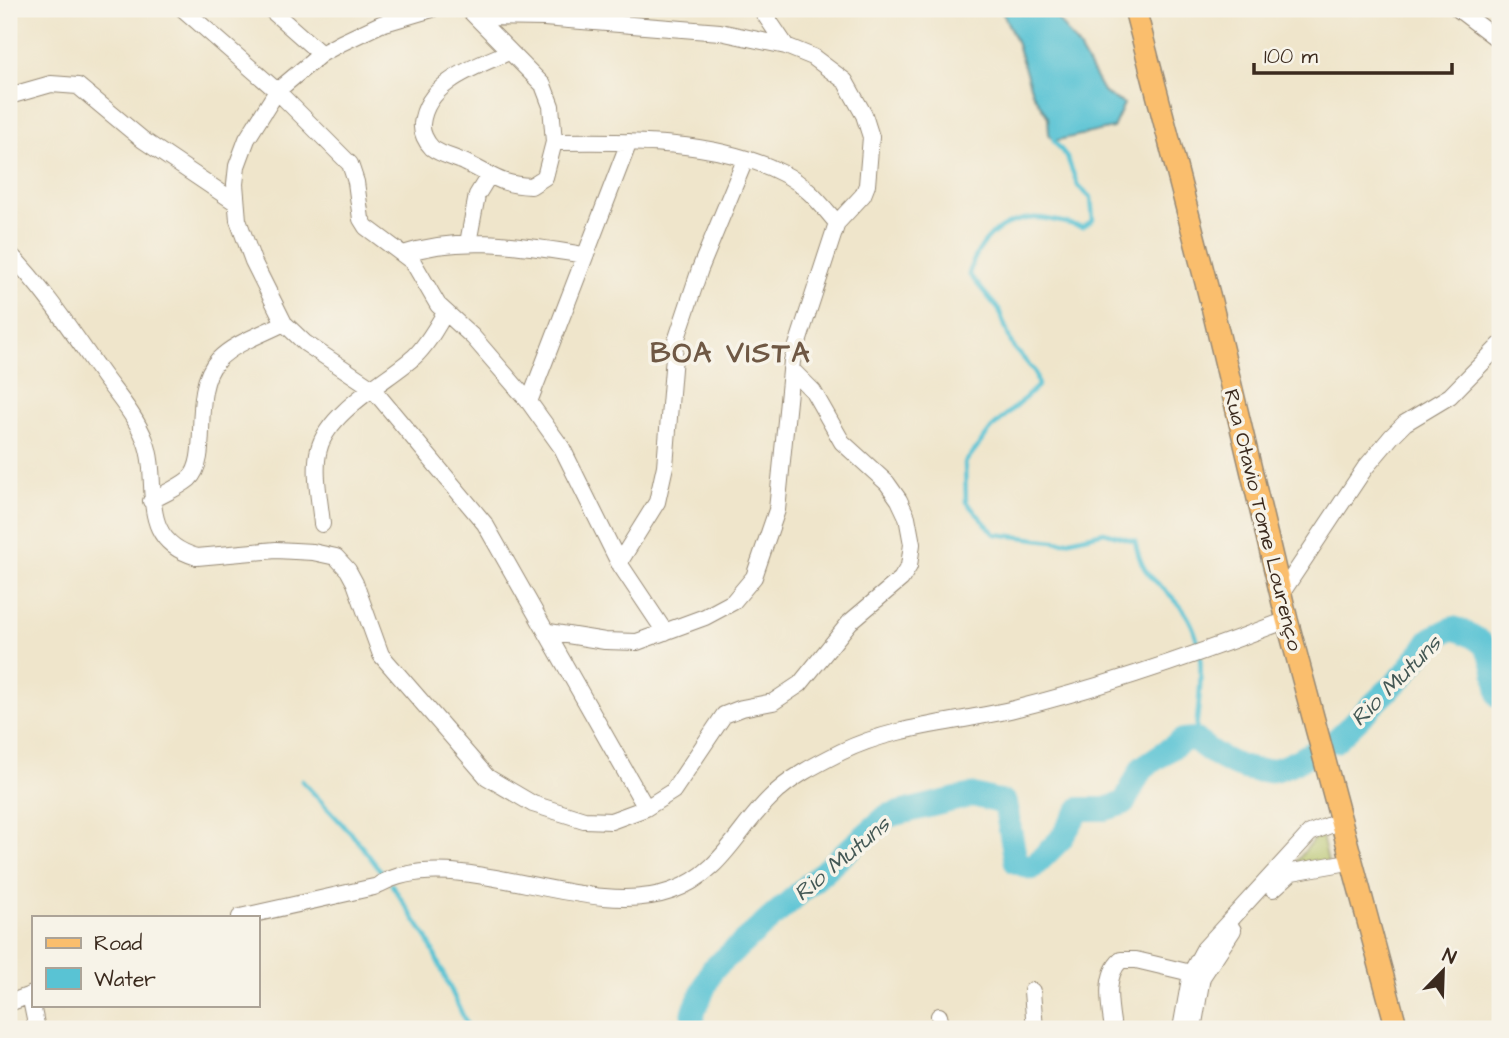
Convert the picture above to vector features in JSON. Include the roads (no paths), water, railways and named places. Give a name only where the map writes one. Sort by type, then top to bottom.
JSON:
[{"type":"main road","name":"Rua Otavio Tome Lourenço","points":[[1135,9],[1211,302],[1287,620],[1343,820],[1397,1029]]},
{"type":"street","points":[[183,9],[277,92],[349,164],[356,182],[361,219],[366,228],[403,254],[423,276],[446,313],[474,337],[529,402],[572,466],[619,563],[665,632]]},
{"type":"street","points":[[270,9],[321,54]]},
{"type":"street","points":[[432,9],[381,24],[321,54],[277,92],[240,154],[235,202],[253,261],[284,323],[306,343],[371,387],[485,524],[549,632],[646,808]]},
{"type":"street","points":[[761,9],[786,46]]},
{"type":"street","points":[[1458,9],[1500,41]]},
{"type":"street","points":[[472,13],[549,13],[720,32],[786,46],[813,58],[845,81],[864,115],[871,137],[871,173],[863,195],[837,223],[791,369],[776,510],[754,577],[733,602],[705,617],[625,643],[549,632]]},
{"type":"street","points":[[472,13],[543,85],[551,106],[554,142],[548,171],[535,185],[516,186],[488,177],[469,164],[433,149],[426,139],[422,122],[427,107],[446,83],[472,67],[509,52]]},
{"type":"street","points":[[9,96],[51,84],[78,86],[143,140],[235,202]]},
{"type":"street","points":[[554,142],[629,142],[700,150],[745,160],[794,180],[818,201],[837,223]]},
{"type":"street","points":[[529,402],[629,142]]},
{"type":"street","points":[[619,563],[657,502],[665,466],[675,344],[700,269],[745,160]]},
{"type":"street","points":[[468,243],[477,195],[488,177]]},
{"type":"street","points":[[403,254],[435,245],[468,243],[585,255]]},
{"type":"street","points":[[9,253],[80,342],[135,421],[148,450],[151,501],[158,528],[186,554],[212,557],[276,550],[313,551],[326,553],[342,563],[360,595],[381,655],[468,758],[487,777],[533,804],[600,822],[646,808],[662,800],[680,784],[713,727],[724,715],[742,708],[773,702],[800,684],[850,622],[901,579],[909,566],[912,544],[907,517],[899,500],[887,483],[842,442],[813,391],[791,369]]},
{"type":"street","points":[[322,524],[319,447],[335,424],[371,387],[416,354],[446,313]]},
{"type":"street","points":[[151,501],[189,478],[196,467],[202,398],[211,370],[229,351],[284,323]]},
{"type":"street","points":[[1281,594],[1365,468],[1392,436],[1405,423],[1450,396],[1500,345]]},
{"type":"street","points":[[244,916],[382,882],[403,873],[469,875],[624,898],[672,891],[719,859],[779,790],[842,751],[898,732],[1009,710],[1073,693],[1191,656],[1287,620]]},
{"type":"street","points":[[1193,1029],[1207,966],[1246,909],[1310,833],[1343,820]]},
{"type":"street","points":[[1181,1029],[1191,973],[1204,949],[1246,909],[1292,873],[1353,861]]},
{"type":"street","points":[[1113,1029],[1110,995],[1112,972],[1121,960],[1136,960],[1191,973]]},
{"type":"street","points":[[1032,991],[1035,1029]]},
{"type":"street","points":[[9,1003],[32,994]]},
{"type":"street","points":[[34,1006],[37,1029]]},
{"type":"water","points":[[1001,9],[1050,9],[1079,48],[1104,93],[1124,104],[1113,128],[1054,141],[1049,134],[1048,117],[1032,92],[1016,41]]},
{"type":"waterway","points":[[1054,136],[1054,141],[1067,157],[1078,186],[1091,198],[1093,220],[1083,227],[1040,218],[1010,223],[991,235],[973,263],[969,274],[999,310],[1012,345],[1035,372],[1038,386],[991,429],[965,463],[966,502],[995,534],[1062,542],[1104,532],[1135,541],[1142,565],[1181,607],[1196,637],[1201,671],[1195,739]]},
{"type":"waterway","name":"Rio Mutuns","points":[[1335,741],[1404,675],[1432,638],[1453,628],[1477,639],[1489,652],[1500,697]]},
{"type":"waterway","name":"Rio Mutuns","points":[[691,1029],[694,1011],[712,970],[887,816],[973,795],[1005,803],[1016,862],[1032,868],[1060,840],[1080,809],[1105,809],[1124,803],[1142,768],[1183,740],[1195,739],[1228,761],[1256,771],[1278,769],[1314,752]]},
{"type":"waterway","points":[[302,781],[357,840],[386,878]]},
{"type":"waterway","points":[[392,885],[427,938],[469,1029]]},
{"type":"district","name":"BOA VISTA","points":[[731,353]]}]
